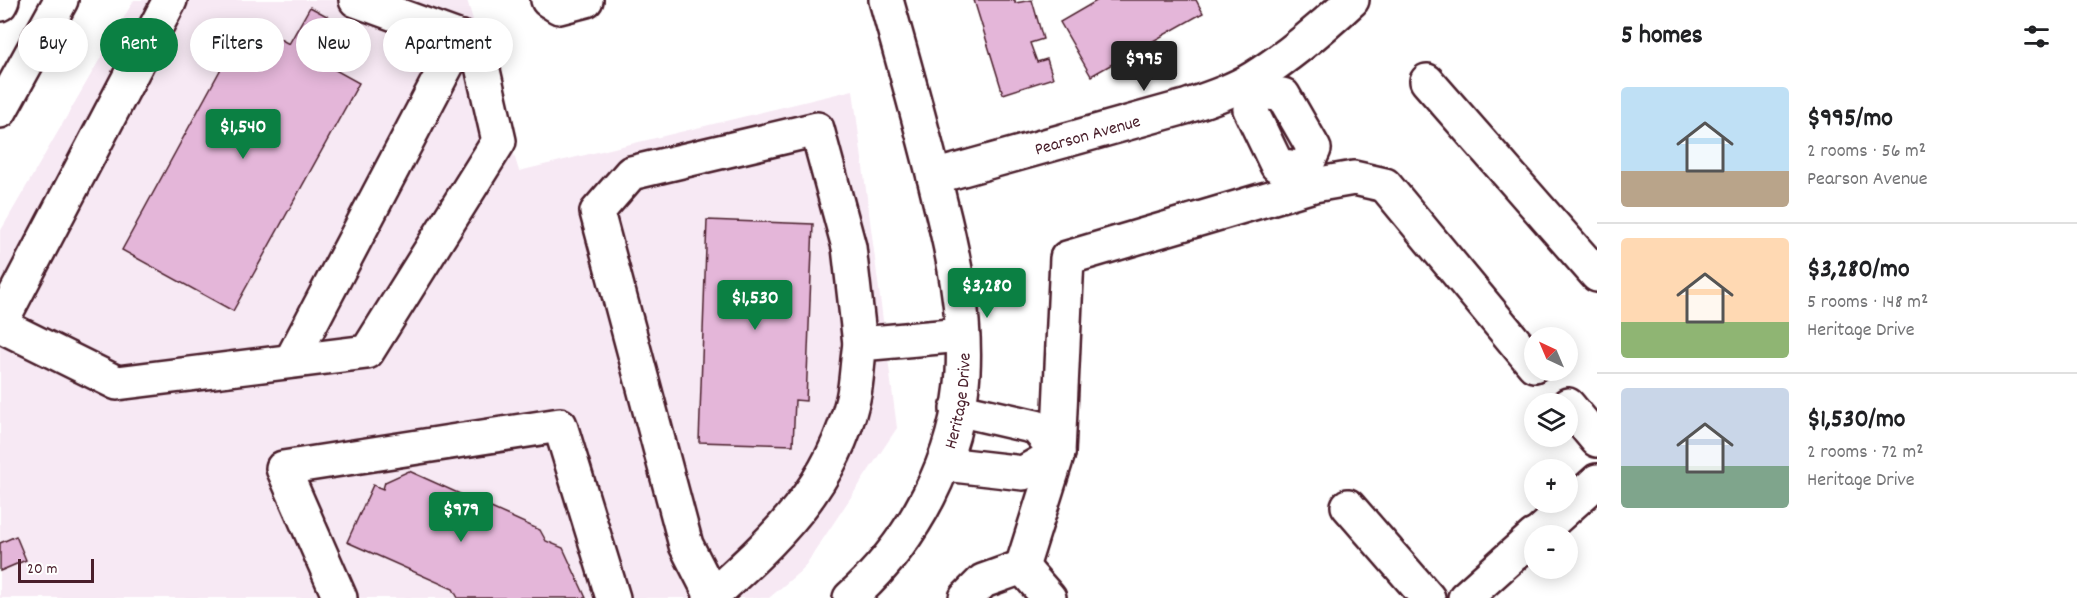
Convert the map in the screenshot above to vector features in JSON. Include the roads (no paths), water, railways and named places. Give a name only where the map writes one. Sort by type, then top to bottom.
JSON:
[{"type":"street","points":[[0,4],[2,0]]},
{"type":"street","points":[[0,111],[61,0]]},
{"type":"street","points":[[170,0],[0,324],[117,383],[367,352],[499,141],[483,72]]},
{"type":"street","points":[[356,0],[406,18]]},
{"type":"street","points":[[548,0],[559,7],[586,0]]},
{"type":"street","name":"Heritage Drive","points":[[850,598],[867,583],[904,538],[945,464],[963,372],[962,334],[953,255],[886,0]]},
{"type":"street","name":"Pearson Avenue","points":[[934,177],[1256,86],[1282,58],[1352,0]]},
{"type":"street","points":[[291,362],[443,72]]},
{"type":"street","points":[[1426,81],[1597,275]]},
{"type":"street","points":[[1256,86],[1250,109],[1277,165],[1310,177],[1354,178],[1385,185],[1524,353]]},
{"type":"street","points":[[817,129],[849,247],[860,344],[853,399],[836,448],[806,502],[765,549],[711,597],[686,545],[597,212],[631,173],[817,129]]},
{"type":"street","points":[[1022,567],[1058,453],[1067,258],[1310,177]]},
{"type":"street","points":[[860,344],[962,334]]},
{"type":"street","points":[[1548,381],[1558,393]]},
{"type":"street","points":[[957,409],[1036,427],[1058,453]]},
{"type":"street","points":[[1578,417],[1597,440]]},
{"type":"street","points":[[340,598],[283,468],[560,425],[613,598]]},
{"type":"street","points":[[945,464],[1023,474],[1058,453]]},
{"type":"street","points":[[1547,525],[1597,481]]},
{"type":"street","points":[[1348,506],[1428,598]]},
{"type":"street","points":[[1465,598],[1524,546]]},
{"type":"street","points":[[966,598],[983,581],[1022,567]]},
{"type":"street","points":[[1022,567],[1049,598]]}]
